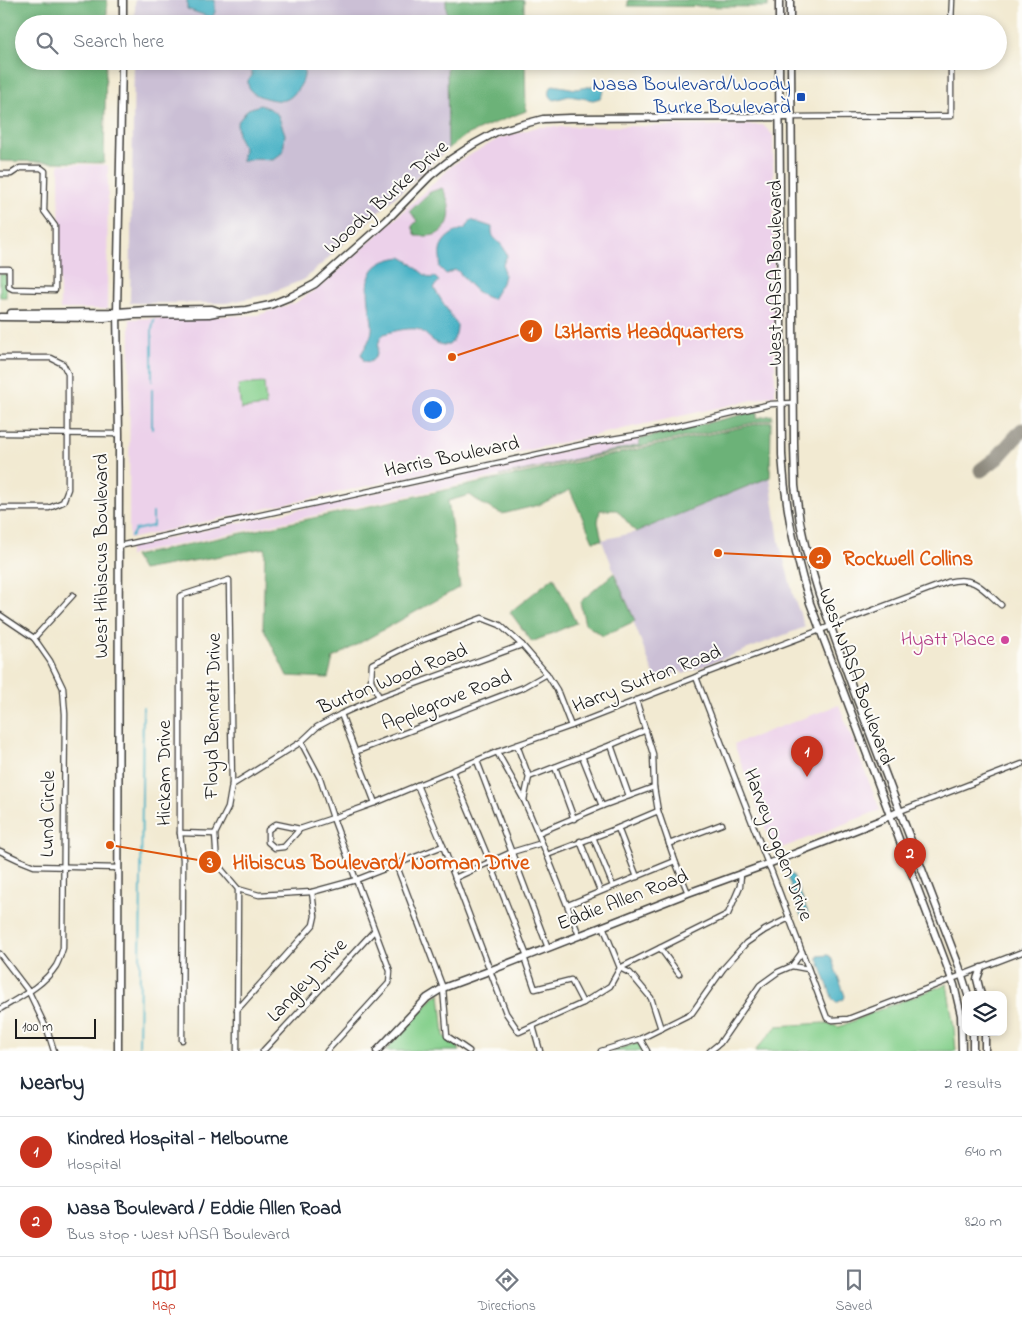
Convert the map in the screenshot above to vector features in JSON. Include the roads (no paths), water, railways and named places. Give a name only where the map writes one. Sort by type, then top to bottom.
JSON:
[{"type":"street","points":[[123,0],[123,15]]},
{"type":"street","points":[[778,0],[779,15]]},
{"type":"street","points":[[790,0],[790,15]]},
{"type":"street","points":[[951,15],[952,0]]},
{"type":"street","name":"West Hibiscus Boulevard","points":[[118,1051],[119,434],[117,315],[122,70]]},
{"type":"street","name":"West NASA Boulevard","points":[[779,70],[782,403],[784,479],[789,526],[802,580],[952,979],[961,1015],[962,1051]]},
{"type":"street","name":"West NASA Boulevard","points":[[790,70],[794,469],[800,522],[810,567],[830,626],[967,991]]},
{"type":"street","points":[[791,117],[951,116],[951,70]]},
{"type":"street","name":"Woody Burke Drive","points":[[0,315],[37,312],[117,315],[146,310],[212,309],[219,312],[246,310],[270,305],[315,284],[387,220],[430,176],[451,159],[496,132],[543,119],[791,117]]},
{"type":"street","points":[[0,174],[11,174],[20,168],[41,168],[45,171],[44,211],[55,226],[55,290],[13,289],[9,287],[9,269],[0,270]]},
{"type":"street","points":[[782,314],[793,314]]},
{"type":"street","points":[[0,358],[51,358],[63,364],[68,374],[69,434],[68,489],[63,502],[49,508],[0,508]]},
{"type":"street","name":"Harris Boulevard","points":[[119,546],[594,442],[642,434],[771,404],[793,403]]},
{"type":"street","points":[[0,433],[119,434]]},
{"type":"street","name":"Harry Sutton Road","points":[[300,829],[276,824],[268,830],[268,842],[275,848],[284,847],[300,829],[375,803],[497,752],[571,726],[943,584],[960,579],[970,581],[1001,604]]},
{"type":"street","name":"Hickam Drive","points":[[182,1040],[183,859],[180,833],[180,596],[230,580]]},
{"type":"street","name":"Floyd Bennett Drive","points":[[215,834],[228,808],[232,785],[230,580]]},
{"type":"street","points":[[34,638],[73,595]]},
{"type":"street","name":"Lund Circle","points":[[0,615],[34,638],[50,661],[62,688],[65,714],[63,948],[56,965],[45,980],[0,1009]]},
{"type":"street","points":[[379,697],[371,680],[372,664],[412,644],[482,618],[500,625],[522,645],[548,674],[557,690],[571,726]]},
{"type":"street","name":"Burton Wood Road","points":[[232,785],[301,742],[317,727],[341,714],[379,697],[522,645]]},
{"type":"street","name":"Applegrove Road","points":[[355,752],[524,688],[548,674]]},
{"type":"street","name":"Harvey Ogden Drive","points":[[696,677],[768,864],[772,870],[827,1018],[833,1020],[848,1018],[952,979]]},
{"type":"street","points":[[636,700],[653,754],[654,787],[658,811],[688,893]]},
{"type":"street","points":[[341,714],[375,803]]},
{"type":"street","points":[[529,777],[646,730]]},
{"type":"street","points":[[301,742],[320,778],[390,971],[389,983],[329,1050]]},
{"type":"street","points":[[517,745],[529,777],[524,800]]},
{"type":"street","points":[[611,745],[630,796]]},
{"type":"street","points":[[497,752],[524,800],[580,935]]},
{"type":"street","points":[[582,756],[602,806]]},
{"type":"street","points":[[477,761],[548,948]]},
{"type":"street","points":[[900,811],[1022,764]]},
{"type":"street","points":[[555,767],[574,819]]},
{"type":"street","points":[[452,771],[490,862],[526,957],[535,990],[571,980],[583,1003]]},
{"type":"street","points":[[417,786],[443,846],[506,1013],[519,1032],[583,1003],[610,986],[620,968],[728,914],[740,886],[741,874]]},
{"type":"street","points":[[538,833],[602,806],[654,787]]},
{"type":"street","points":[[547,854],[658,811]]},
{"type":"street","name":"Eddie Allen Road","points":[[377,1051],[427,998],[443,988],[768,864],[900,811]]},
{"type":"street","points":[[669,844],[722,824]]},
{"type":"street","points":[[618,828],[637,877]]},
{"type":"street","points":[[180,833],[215,834],[217,864],[238,889],[258,895],[312,892],[356,880],[443,846]]},
{"type":"street","points":[[593,837],[613,886]]},
{"type":"street","points":[[580,841],[600,891]]},
{"type":"street","points":[[455,878],[512,852],[542,843]]},
{"type":"street","points":[[0,851],[34,866],[118,868]]},
{"type":"street","points":[[568,905],[675,861]]},
{"type":"street","points":[[396,864],[443,988],[448,1036],[469,1051]]},
{"type":"street","points":[[237,1051],[238,889]]},
{"type":"street","points":[[237,1010],[313,925],[315,916],[312,892]]},
{"type":"street","points":[[601,1051],[640,1039],[692,1013],[723,969],[746,943],[765,930],[789,918]]},
{"type":"street","points":[[604,926],[620,968],[630,973],[651,998],[661,1028]]},
{"type":"street","name":"Langley Drive","points":[[263,1051],[374,931]]},
{"type":"street","points":[[660,948],[679,974]]},
{"type":"street","points":[[710,1051],[720,1043],[760,985],[778,972],[792,966],[802,952]]},
{"type":"street","points":[[952,979],[1022,952]]},
{"type":"street","points":[[0,954],[29,992],[48,1032],[54,1051]]},
{"type":"street","points":[[792,966],[808,969]]},
{"type":"street","points":[[980,991],[977,978],[981,968]]},
{"type":"street","points":[[533,1026],[540,1051]]},
{"type":"street","points":[[973,1036],[973,1051]]},
{"type":"street","points":[[985,1036],[985,1051]]},
{"type":"street","points":[[640,1039],[647,1051]]},
{"type":"water","points":[[187,0],[215,0],[214,15],[204,15],[187,9]]},
{"type":"water","points":[[250,70],[304,70],[304,74],[302,83],[291,97],[285,100],[277,100],[262,97],[250,90],[248,80],[252,76],[252,72]]},
{"type":"water","points":[[553,85],[576,89],[599,85],[602,86],[604,91],[600,98],[593,100],[569,96],[554,100],[549,93]]},
{"type":"water","points":[[260,105],[269,108],[278,115],[285,134],[283,152],[273,160],[254,159],[242,161],[244,148],[238,136],[237,123],[248,109]]},
{"type":"water","points":[[471,220],[492,227],[493,237],[504,248],[507,256],[503,264],[504,275],[502,283],[492,299],[477,291],[458,271],[454,270],[446,274],[439,267],[440,251],[443,242],[453,233],[466,228]]},
{"type":"water","points":[[401,257],[427,276],[431,278],[434,276],[439,281],[434,287],[435,290],[457,325],[457,331],[449,345],[434,342],[417,329],[404,329],[384,334],[379,342],[375,357],[370,362],[364,361],[361,354],[369,340],[372,328],[368,290],[371,274],[380,263]]},
{"type":"water","points":[[790,873],[793,875],[808,913],[808,917],[804,919],[801,916],[787,876]]},
{"type":"water","points":[[828,955],[831,957],[845,996],[844,999],[836,1003],[833,1000],[818,959],[818,956]]},
{"type":"waterway","points":[[152,381],[152,329],[154,320]]},
{"type":"waterway","points":[[152,389],[152,429]]},
{"type":"waterway","points":[[131,537],[135,530],[153,526],[153,513]]},
{"type":"waterway","points":[[139,1051],[143,707]]},
{"type":"place","name":"Nasa Boulevard/Woody Burke Boulevard","points":[[801,97]]},
{"type":"place","name":"L3Harris Headquarters","points":[[452,357]]},
{"type":"place","name":"Rockwell Collins","points":[[718,553]]},
{"type":"place","name":"Hyatt Place","points":[[1005,640]]},
{"type":"place","name":"Kindred Hospital - Melbourne","points":[[807,777]]},
{"type":"place","name":"Hibiscus Boulevard/ Norman Drive","points":[[110,845]]},
{"type":"place","name":"Nasa Boulevard / Eddie Allen Road","points":[[910,879]]}]
